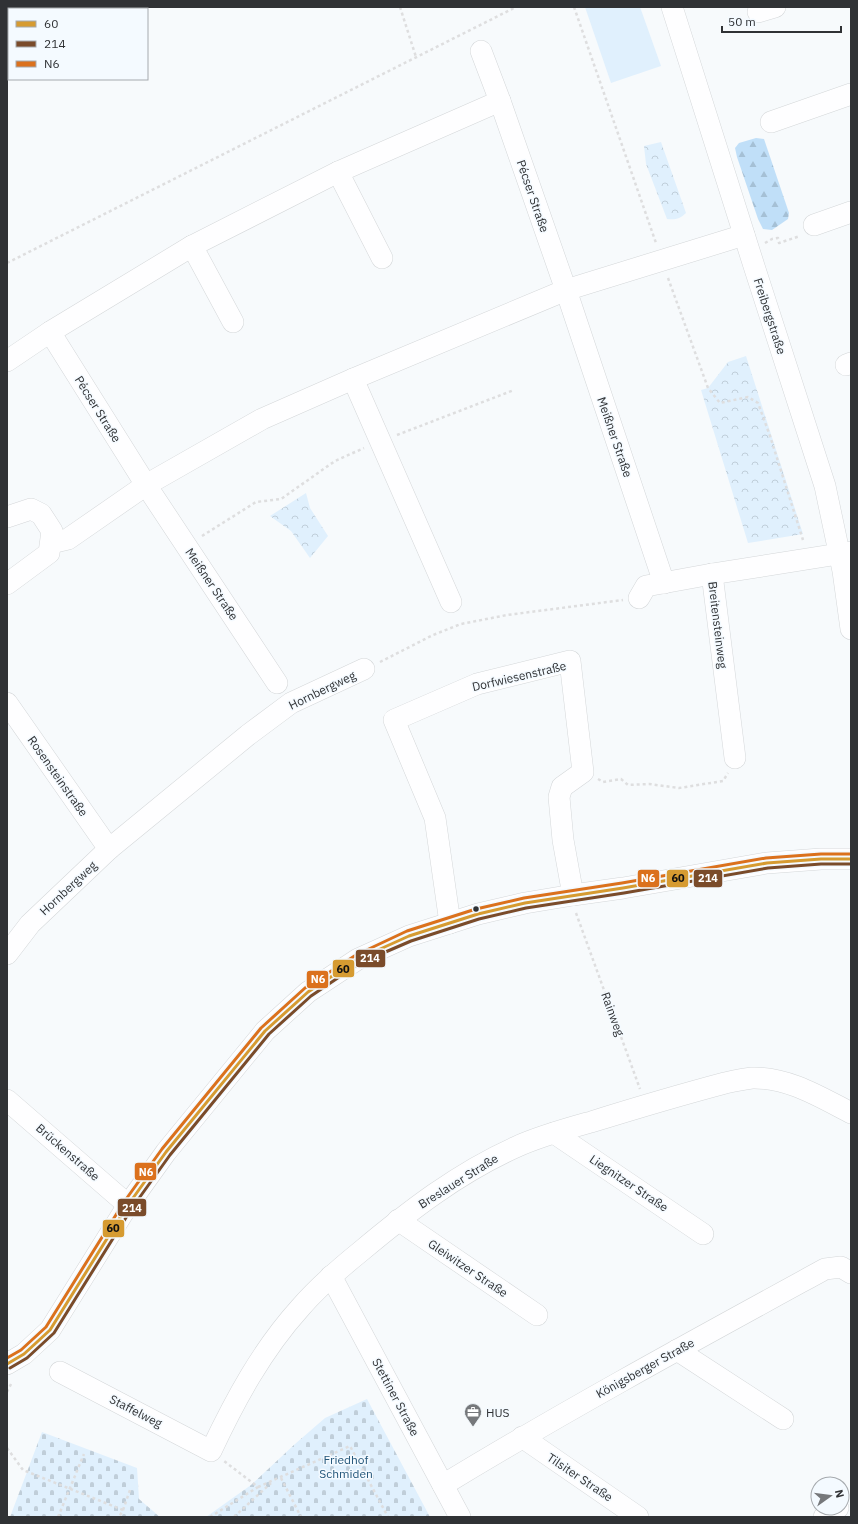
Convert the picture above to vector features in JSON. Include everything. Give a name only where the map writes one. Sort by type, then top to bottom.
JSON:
[{"type":"street","name":"Freibergstraße","points":[[672,7],[846,553],[851,629]]},
{"type":"street","name":"Pécser Straße","points":[[481,51],[566,290]]},
{"type":"street","points":[[771,122],[851,94]]},
{"type":"street","points":[[7,361],[50,332],[192,246],[338,172],[500,101]]},
{"type":"street","points":[[338,172],[382,258]]},
{"type":"street","points":[[810,230],[851,212]]},
{"type":"street","points":[[51,543],[68,539],[146,485],[262,419],[353,379],[566,290],[744,235]]},
{"type":"street","points":[[192,246],[233,322]]},
{"type":"street","name":"Meißner Straße","points":[[566,290],[664,583]]},
{"type":"street","name":"Pécser Straße","points":[[50,332],[146,485]]},
{"type":"street","points":[[353,379],[451,602]]},
{"type":"street","name":"Meißner Straße","points":[[146,485],[277,683]]},
{"type":"street","points":[[7,584],[49,553],[52,531],[41,514],[31,509],[12,515]]},
{"type":"street","name":"Breitensteinweg","points":[[735,758],[712,574],[846,553]]},
{"type":"street","points":[[639,598],[646,586],[712,574]]},
{"type":"street","name":"Dorfwiesenstraße","points":[[450,923],[435,818],[394,720],[477,684],[570,661],[583,772]]},
{"type":"street","name":"Hornbergweg","points":[[7,954],[30,924],[109,849],[248,735],[291,703],[364,670]]},
{"type":"street","name":"Rosensteinstraße","points":[[7,703],[109,849]]},
{"type":"street","points":[[573,895],[563,840],[559,796],[562,787],[583,772]]},
{"type":"street","points":[[7,1364],[24,1354],[50,1330],[128,1205],[166,1152],[265,1031],[308,992],[358,959],[409,936],[491,911],[573,895],[767,864],[820,859],[851,860]]},
{"type":"street","name":"Breslauer Straße","points":[[211,1451],[230,1412],[261,1358],[300,1307],[331,1276],[398,1220],[432,1194],[473,1168],[517,1146],[554,1133],[725,1083],[752,1078],[776,1080],[798,1087],[851,1113]]},
{"type":"street","name":"Brückenstraße","points":[[7,1100],[128,1205]]},
{"type":"street","name":"Liegnitzer Straße","points":[[554,1133],[703,1234]]},
{"type":"street","name":"Gleiwitzer Straße","points":[[398,1220],[537,1315]]},
{"type":"street","name":"Königsberger Straße","points":[[443,1485],[522,1437],[825,1269],[841,1267],[851,1273]]},
{"type":"street","name":"Stettiner Straße","points":[[331,1276],[460,1517]]},
{"type":"street","points":[[677,1350],[783,1419]]},
{"type":"street","name":"Staffelweg","points":[[60,1372],[211,1451]]},
{"type":"street","name":"Tilsiter Straße","points":[[522,1437],[638,1517]]},
{"type":"path","points":[[400,7],[416,56]]},
{"type":"path","points":[[7,262],[516,7]]},
{"type":"path","points":[[574,7],[708,388],[720,403],[748,397],[758,403],[803,540]]},
{"type":"path","points":[[783,242],[810,230]]},
{"type":"path","points":[[186,546],[256,502],[281,499],[335,461],[380,441],[514,390]]},
{"type":"path","name":"Hornbergweg","points":[[364,670],[433,635],[461,624],[507,615],[639,598]]},
{"type":"path","points":[[583,772],[603,782],[621,779],[628,785],[649,784],[679,788],[724,781],[735,758]]},
{"type":"path","name":"Rainweg","points":[[580,923],[646,1105]]},
{"type":"path","points":[[210,1517],[258,1487],[350,1446],[388,1517]]},
{"type":"path","points":[[7,1448],[23,1470],[123,1510]]},
{"type":"path","points":[[211,1451],[258,1487]]},
{"type":"path","points":[[58,1517],[84,1454]]},
{"type":"path","points":[[281,1478],[301,1517]]},
{"type":"path","points":[[234,1517],[273,1481]]},
{"type":"path","points":[[119,1517],[130,1490]]},
{"type":"green space","points":[[585,7],[640,7],[661,66],[611,83]]},
{"type":"green space","points":[[756,138],[764,139],[789,213],[788,219],[772,230],[763,229],[758,219],[735,148],[739,143]]},
{"type":"green space","points":[[661,142],[686,213],[682,217],[675,219],[667,219],[646,164],[644,146]]},
{"type":"green space","points":[[746,356],[803,534],[748,543],[701,390],[708,388],[728,362]]},
{"type":"green space","points":[[306,493],[310,508],[328,536],[310,558],[291,531],[270,516]]},
{"type":"green space","name":"Friedhof Schmiden","points":[[367,1399],[430,1517],[206,1517],[251,1485],[325,1418]]},
{"type":"green space","points":[[42,1432],[137,1468],[139,1499],[160,1517],[10,1517]]},
{"type":"transit line","name":"N6","points":[[7,1358],[21,1350],[46,1327],[124,1202],[162,1149],[261,1028],[305,988],[356,955],[407,931],[476,909],[524,898],[766,858],[821,854],[851,854]]},
{"type":"transit line","name":"60","points":[[7,1364],[24,1354],[50,1330],[128,1205],[166,1152],[265,1031],[308,992],[358,959],[409,936],[478,914],[525,903],[767,863],[821,859],[851,859]]},
{"type":"transit line","name":"214","points":[[10,1368],[27,1358],[54,1333],[132,1208],[170,1155],[269,1034],[311,996],[360,963],[411,941],[479,919],[526,908],[768,868],[821,864],[851,864]]},
{"type":"place","name":"HUS","points":[[473,1427]]}]
